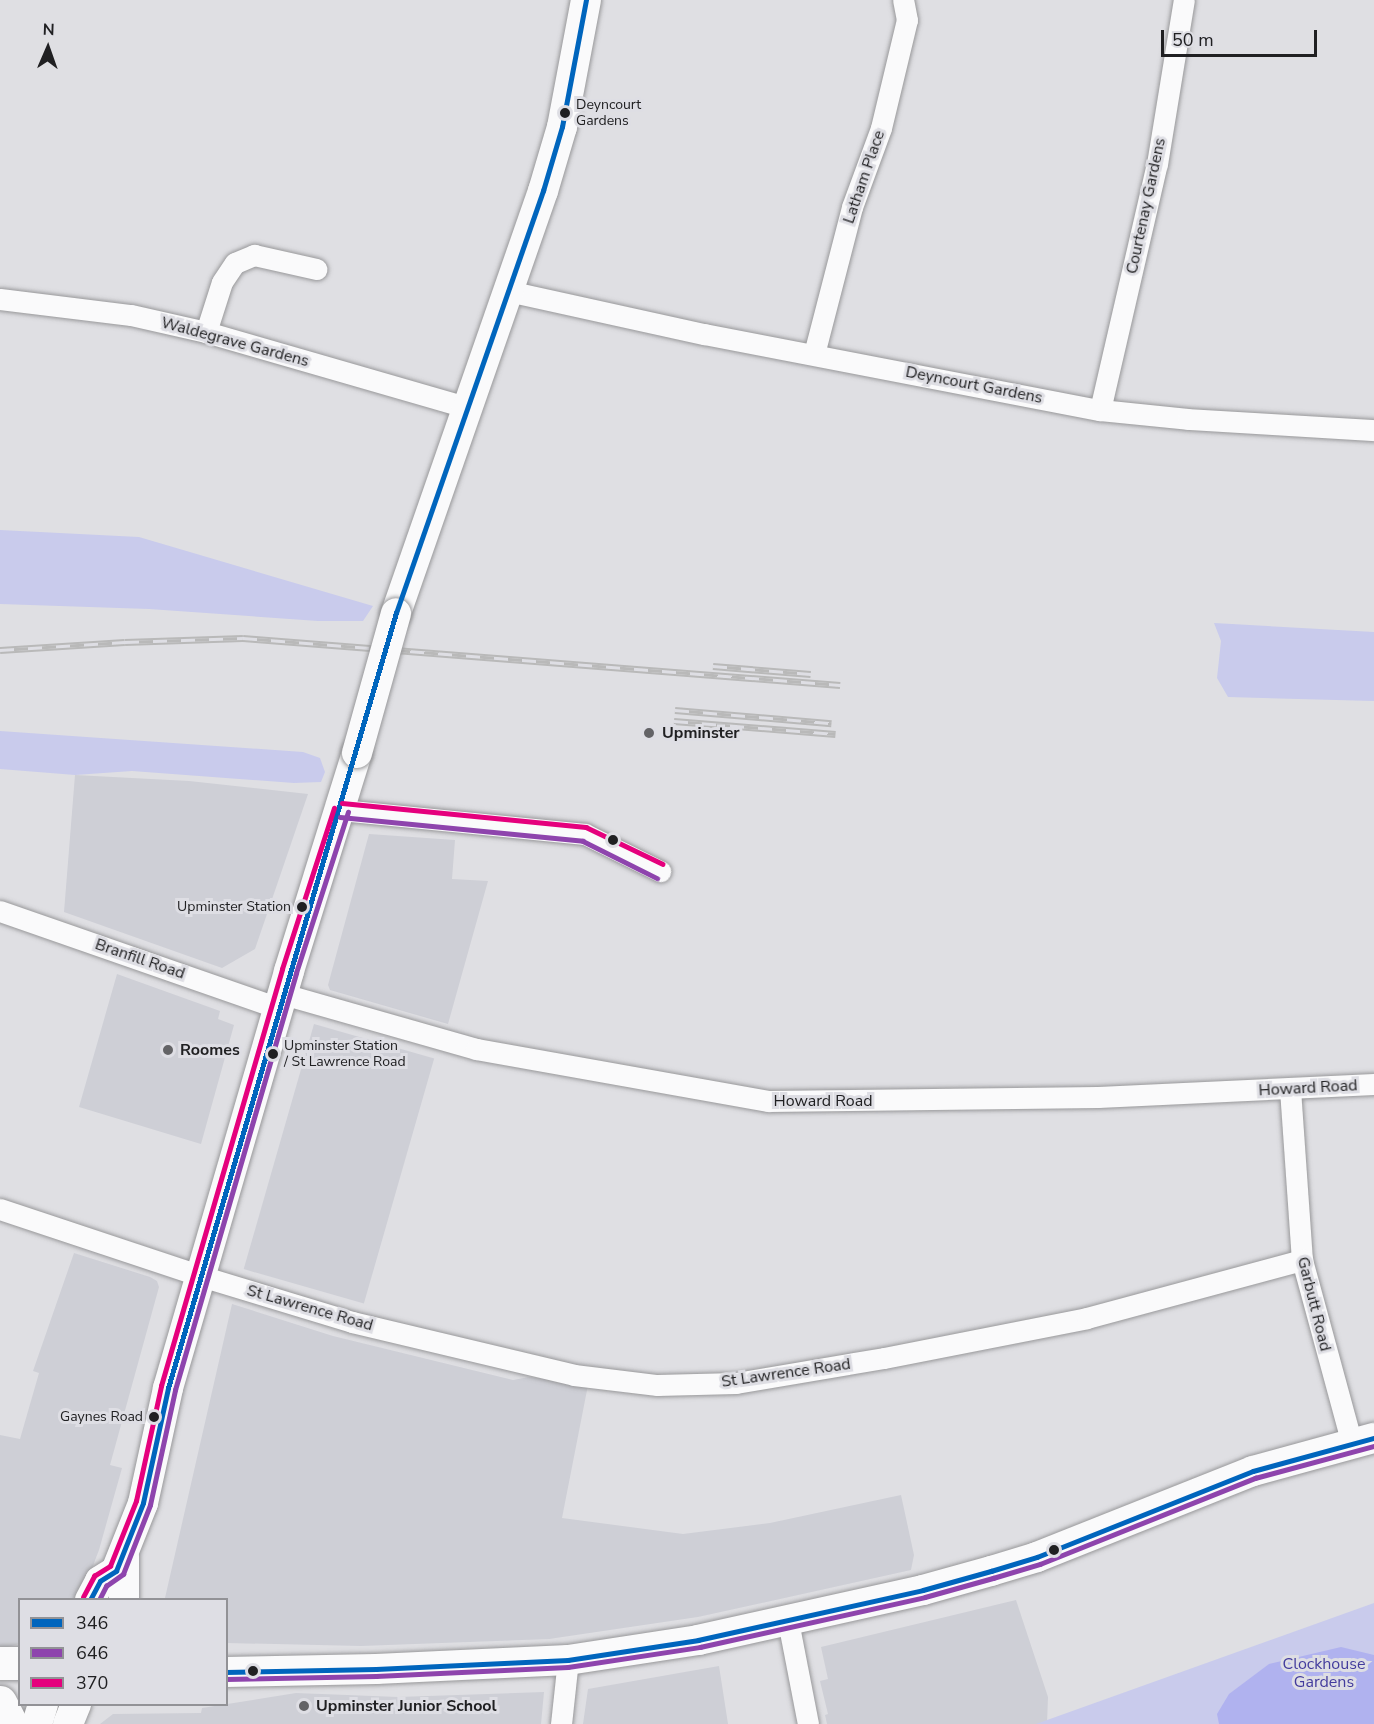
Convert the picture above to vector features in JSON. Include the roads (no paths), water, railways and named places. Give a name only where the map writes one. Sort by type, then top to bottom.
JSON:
[{"type":"main road","points":[[0,1663],[18,1664]]},
{"type":"main road","points":[[0,1692],[18,1695]]},
{"type":"main road","points":[[0,1702],[11,1724]]},
{"type":"street","points":[[124,1598],[119,1575],[144,1503],[168,1388],[281,1001],[357,753],[396,614],[562,127],[586,0]]},
{"type":"street","name":"Latham Place","points":[[814,354],[852,207],[884,117],[907,20],[903,0]]},
{"type":"street","name":"Courtenay Gardens","points":[[1100,410],[1157,164],[1184,0]]},
{"type":"street","points":[[206,332],[222,282],[235,263],[254,255],[316,269]]},
{"type":"street","name":"Deyncourt Gardens","points":[[508,291],[704,334],[1100,410],[1188,419],[1374,430]]},
{"type":"street","name":"Waldegrave Gardens","points":[[0,299],[131,315],[206,332],[466,407]]},
{"type":"street","points":[[340,810],[585,834],[660,871]]},
{"type":"street","name":"Branfill Road","points":[[0,911],[281,1001]]},
{"type":"street","name":"Howard Road","points":[[281,1001],[476,1049],[768,1101],[1098,1097],[1374,1084]]},
{"type":"street","name":"Garbutt Road","points":[[1290,1089],[1302,1260],[1363,1441]]},
{"type":"street","points":[[0,1209],[201,1276]]},
{"type":"street","name":"St Lawrence Road","points":[[201,1276],[352,1322],[574,1375],[657,1385],[736,1383],[884,1358],[1087,1318],[1302,1260]]},
{"type":"street","points":[[228,1672],[364,1669],[568,1660],[681,1643],[923,1590],[1037,1557],[1254,1471],[1363,1441]]},
{"type":"street","points":[[91,1598],[100,1581],[119,1575]]},
{"type":"street","points":[[788,1621],[808,1724]]},
{"type":"street","points":[[561,1724],[568,1660]]},
{"type":"street","points":[[37,1724],[42,1706]]},
{"type":"street","points":[[68,1724],[75,1706]]},
{"type":"water","points":[[1341,1647],[1374,1655],[1374,1724],[1219,1724],[1217,1714],[1229,1694],[1269,1664]]},
{"type":"railway","points":[[0,650],[125,642],[243,638],[840,685]]},
{"type":"railway","points":[[713,666],[811,674]]},
{"type":"railway","points":[[675,710],[831,723]]},
{"type":"railway","points":[[674,721],[835,734]]},
{"type":"place","name":"Deyncourt Gardens","points":[[565,113]]},
{"type":"place","name":"Upminster","points":[[649,733]]},
{"type":"place","name":"Upminster Station","points":[[302,907]]},
{"type":"place","name":"Roomes","points":[[168,1050]]},
{"type":"place","name":"Upminster Station / St Lawrence Road","points":[[273,1054]]},
{"type":"place","name":"Gaynes Road","points":[[154,1417]]},
{"type":"place","name":"Upminster Junior School","points":[[304,1706]]},
{"type":"park label","name":"Clockhouse Gardens","points":[[1324,1673]]}]
